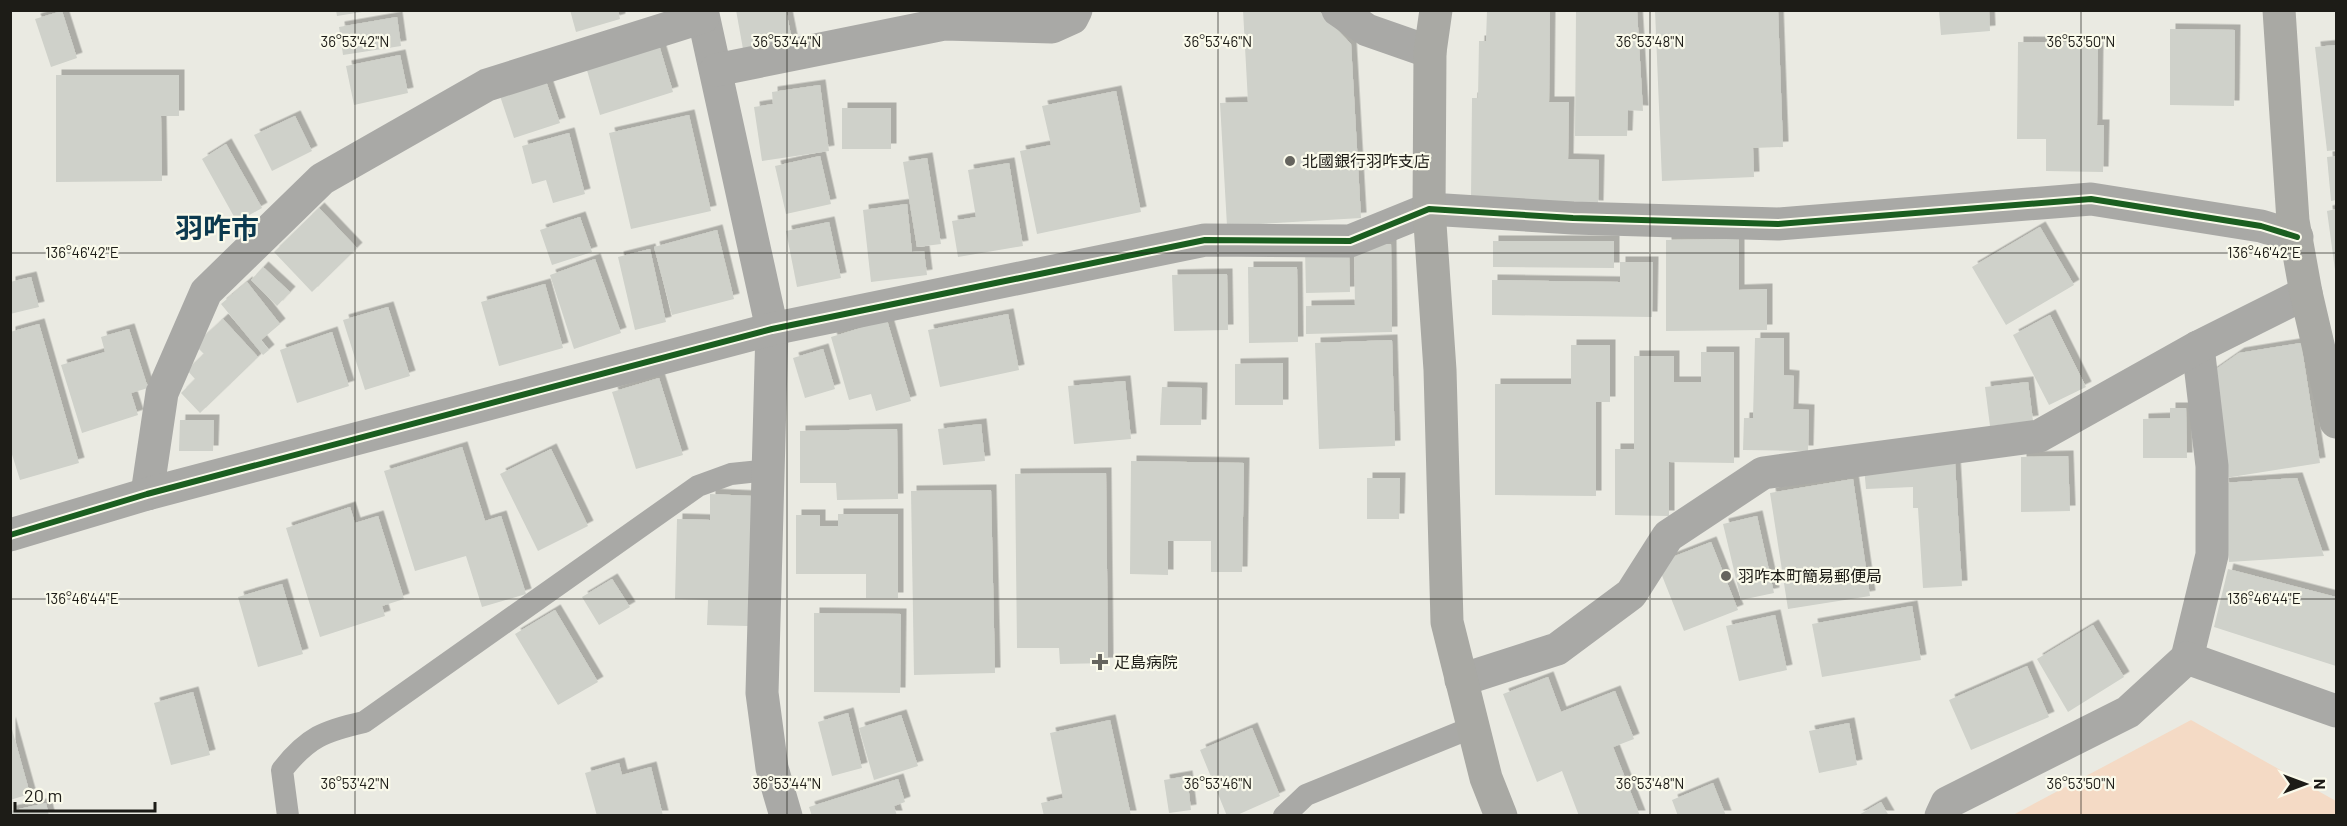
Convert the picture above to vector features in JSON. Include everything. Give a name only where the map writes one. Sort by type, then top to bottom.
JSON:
[{"type":"street","points":[[716,70],[944,24],[1052,27],[1072,18],[1076,10]]},
{"type":"street","points":[[1338,10],[1367,30],[1430,52]]},
{"type":"street","points":[[1436,10],[1430,52],[1429,209],[1440,370],[1447,622],[1486,778],[1502,816]]},
{"type":"street","points":[[2279,10],[2293,221],[2306,293],[2328,339],[2337,422]]},
{"type":"street","points":[[147,494],[162,393],[206,292],[322,179],[488,85],[703,14],[772,329],[762,693],[772,768],[786,816]]},
{"type":"street","points":[[10,535],[147,494],[772,329],[1205,240],[1350,241],[1429,209],[1573,218],[1778,224],[2091,199],[2260,226],[2297,237]]},
{"type":"street","points":[[1461,680],[1557,648],[1631,594],[1668,536],[1764,473],[2039,436],[2198,347],[2306,293]]},
{"type":"street","points":[[1941,816],[1947,803],[2128,712],[2187,658],[2212,555],[2212,466],[2198,347]]},
{"type":"street","points":[[2187,658],[2337,711]]},
{"type":"lane","points":[[288,816],[282,770],[299,749],[331,730],[364,722],[698,486],[730,474],[769,470]]},
{"type":"lane","points":[[1284,816],[1306,795],[1473,727]]},
{"type":"shaded area","points":[[2191,720],[2336,801],[2336,815],[2013,815]]},
{"type":"building","points":[[336,10],[362,10],[362,12],[337,16]]},
{"type":"building","points":[[570,10],[618,10],[620,19],[576,32]]},
{"type":"building","points":[[736,10],[786,10],[792,40],[743,49]]},
{"type":"building","name":"北國銀行羽咋支店","points":[[1243,10],[1318,10],[1351,44],[1361,218],[1227,226],[1220,103],[1248,102]]},
{"type":"building","points":[[1487,10],[1550,10],[1549,102],[1569,102],[1568,159],[1599,160],[1598,206],[1471,199],[1472,98],[1478,98],[1479,41],[1486,41]]},
{"type":"building","points":[[1576,10],[1637,10],[1643,111],[1628,110],[1627,136],[1575,136]]},
{"type":"building","points":[[1655,10],[1778,10],[1783,147],[1753,148],[1754,177],[1662,181]]},
{"type":"building","points":[[1939,10],[1989,10],[1990,31],[1941,35]]},
{"type":"building","points":[[62,11],[77,58],[51,67],[35,19]]},
{"type":"building","points":[[397,17],[401,46],[343,55],[339,27]]},
{"type":"building","points":[[2170,29],[2235,30],[2234,106],[2170,105]]},
{"type":"building","points":[[657,38],[673,92],[600,115],[584,60]]},
{"type":"building","points":[[2018,42],[2098,43],[2097,125],[2104,125],[2103,172],[2046,171],[2046,139],[2017,139]]},
{"type":"building","points":[[2336,45],[2336,150],[2327,151],[2315,47]]},
{"type":"building","points":[[400,55],[408,93],[354,105],[346,66]]},
{"type":"building","points":[[56,75],[179,75],[179,116],[161,116],[162,181],[56,182]]},
{"type":"building","points":[[545,78],[560,123],[514,138],[499,93]]},
{"type":"building","points":[[820,85],[829,151],[762,161],[754,107],[773,104],[772,92]]},
{"type":"building","points":[[1116,91],[1141,212],[1037,234],[1020,151],[1051,145],[1042,106]]},
{"type":"building","points":[[842,108],[891,108],[891,149],[842,149]]},
{"type":"building","points":[[689,115],[711,211],[631,229],[609,133]]},
{"type":"building","points":[[295,116],[312,151],[272,171],[254,135]]},
{"type":"building","points":[[569,133],[585,194],[553,203],[546,180],[532,184],[522,146]]},
{"type":"building","points":[[226,144],[262,208],[237,222],[202,159]]},
{"type":"building","points":[[820,156],[831,204],[786,214],[775,166]]},
{"type":"building","points":[[2336,156],[2336,200],[2331,201],[2327,157]]},
{"type":"building","points":[[927,158],[941,244],[917,247],[903,162]]},
{"type":"building","points":[[1009,163],[1023,246],[958,257],[952,221],[976,217],[968,170]]},
{"type":"building","points":[[907,204],[912,252],[924,251],[927,275],[871,282],[863,210]]},
{"type":"building","points":[[319,208],[357,248],[312,292],[274,252]]},
{"type":"building","points":[[2336,209],[2336,270],[2335,270],[2327,211]]},
{"type":"building","points":[[580,217],[592,252],[552,265],[540,230]]},
{"type":"building","points":[[829,222],[841,278],[797,287],[786,231]]},
{"type":"building","points":[[2040,227],[2074,285],[2006,325],[1972,267]]},
{"type":"building","points":[[717,230],[734,299],[672,315],[654,247]]},
{"type":"building","points":[[1739,239],[1739,290],[1767,289],[1767,330],[1666,331],[1666,240]]},
{"type":"building","points":[[1493,241],[1614,241],[1614,268],[1493,267]]},
{"type":"building","points":[[1354,244],[1391,244],[1392,332],[1306,334],[1306,306],[1355,305]]},
{"type":"building","points":[[650,249],[666,322],[635,330],[618,257]]},
{"type":"building","points":[[1305,249],[1349,249],[1350,292],[1306,293]]},
{"type":"building","points":[[595,259],[621,333],[574,349],[550,275]]},
{"type":"building","points":[[1620,262],[1653,262],[1652,317],[1492,315],[1492,280],[1620,282]]},
{"type":"building","points":[[263,267],[290,292],[277,306],[251,280]]},
{"type":"building","points":[[1248,267],[1297,267],[1298,342],[1249,343]]},
{"type":"building","points":[[1227,274],[1228,330],[1174,331],[1172,275]]},
{"type":"building","points":[[31,277],[39,307],[10,314],[10,282]]},
{"type":"building","points":[[247,282],[280,324],[261,340],[269,350],[263,355],[221,304]]},
{"type":"building","points":[[545,284],[563,348],[499,366],[481,302]]},
{"type":"building","points":[[388,307],[410,376],[365,390],[343,320]]},
{"type":"building","points":[[1008,314],[1019,370],[940,387],[928,330]]},
{"type":"building","points":[[2050,315],[2086,387],[2049,405],[2013,335]]},
{"type":"building","points":[[223,319],[258,357],[200,413],[181,393],[195,379],[187,370],[204,354],[195,345]]},
{"type":"building","points":[[887,320],[911,401],[876,411],[871,394],[849,400],[831,337]]},
{"type":"building","points":[[39,324],[79,463],[20,480],[10,448],[10,332]]},
{"type":"building","points":[[129,329],[148,388],[131,393],[138,415],[82,433],[61,365],[105,352],[101,337]]},
{"type":"building","points":[[332,332],[349,386],[297,403],[280,350]]},
{"type":"building","points":[[1755,338],[1784,338],[1784,375],[1794,376],[1793,409],[1809,410],[1808,451],[1743,450],[1744,418],[1753,418]]},
{"type":"building","points":[[1392,340],[1395,446],[1319,449],[1315,343]]},
{"type":"building","points":[[2301,343],[2320,463],[2225,478],[2209,374],[2239,353]]},
{"type":"building","points":[[1571,345],[1610,345],[1610,402],[1596,402],[1596,496],[1495,495],[1495,384],[1571,384]]},
{"type":"building","points":[[823,349],[835,389],[805,398],[793,358]]},
{"type":"building","points":[[1701,352],[1734,352],[1734,463],[1669,462],[1669,516],[1615,515],[1615,449],[1634,449],[1634,356],[1674,356],[1674,382],[1701,382]]},
{"type":"building","points":[[1283,363],[1283,405],[1235,405],[1235,364]]},
{"type":"building","points":[[659,378],[683,455],[636,469],[612,392]]},
{"type":"building","points":[[1125,381],[1131,439],[1074,444],[1068,386]]},
{"type":"building","points":[[2028,382],[2033,421],[1990,426],[1985,387]]},
{"type":"building","points":[[1162,387],[1202,388],[1201,425],[1160,425]]},
{"type":"building","points":[[2170,408],[2186,408],[2187,458],[2143,458],[2143,419],[2170,418]]},
{"type":"building","points":[[180,420],[214,420],[213,451],[179,451]]},
{"type":"building","points":[[981,424],[985,461],[943,465],[938,429]]},
{"type":"building","points":[[897,429],[898,499],[837,500],[836,483],[800,483],[800,431]]},
{"type":"building","points":[[462,447],[485,521],[501,516],[526,594],[482,607],[466,556],[415,571],[384,471]]},
{"type":"building","points":[[551,449],[588,526],[538,551],[500,474]]},
{"type":"building","points":[[2068,456],[2070,511],[2021,512],[2021,457]]},
{"type":"building","points":[[1131,461],[1244,463],[1242,572],[1211,572],[1211,541],[1168,541],[1168,575],[1130,574]]},
{"type":"building","points":[[1955,462],[1962,586],[1923,588],[1918,508],[1913,508],[1913,487],[1866,489],[1864,467]]},
{"type":"building","points":[[1106,473],[1108,663],[1060,664],[1059,648],[1017,648],[1015,474]]},
{"type":"building","points":[[1367,478],[1400,478],[1399,519],[1367,519]]},
{"type":"building","points":[[2297,478],[2324,556],[2229,562],[2223,483]]},
{"type":"building","points":[[1853,479],[1870,596],[1788,609],[1770,493]]},
{"type":"building","points":[[991,490],[995,673],[914,675],[911,491]]},
{"type":"building","points":[[710,494],[752,496],[748,626],[707,625],[708,600],[675,599],[677,519],[710,520]]},
{"type":"building","points":[[350,507],[355,523],[378,516],[404,599],[382,606],[385,616],[320,637],[286,528]]},
{"type":"building","points":[[838,514],[898,514],[898,598],[866,598],[866,574],[796,574],[796,515],[820,515],[820,526],[838,526]]},
{"type":"building","points":[[1757,516],[1774,593],[1741,600],[1723,524]]},
{"type":"building","points":[[1711,542],[1738,610],[1684,631],[1657,563]]},
{"type":"building","points":[[2228,569],[2336,597],[2336,666],[2214,627]]},
{"type":"building","points":[[612,579],[630,607],[599,625],[582,597]]},
{"type":"building","points":[[282,584],[303,654],[258,667],[238,597]]},
{"type":"building","points":[[1912,606],[1921,660],[1822,677],[1812,624]]},
{"type":"building","points":[[555,610],[598,682],[558,705],[515,634]]},
{"type":"building","points":[[814,613],[901,614],[900,693],[814,692]]},
{"type":"building","points":[[1775,615],[1787,670],[1739,681],[1726,626]]},
{"type":"building","points":[[2093,625],[2124,677],[2068,712],[2037,659]]},
{"type":"building","points":[[2027,666],[2049,717],[1971,750],[1949,700]]},
{"type":"building","points":[[1548,677],[1561,712],[1615,691],[1634,739],[1613,747],[1640,816],[1579,816],[1562,771],[1537,782],[1503,694]]},
{"type":"building","points":[[193,692],[210,755],[171,765],[154,703]]},
{"type":"building","points":[[848,713],[862,768],[832,776],[818,722]]},
{"type":"building","points":[[901,715],[918,766],[874,780],[859,728]]},
{"type":"building","points":[[1110,720],[1131,816],[1044,816],[1041,803],[1063,798],[1050,733]]},
{"type":"building","points":[[10,722],[30,794],[10,800]]},
{"type":"building","points":[[1849,723],[1857,765],[1819,773],[1809,731]]},
{"type":"building","points":[[1252,728],[1280,796],[1235,816],[1227,816],[1200,750]]},
{"type":"building","points":[[619,763],[622,775],[651,767],[663,816],[597,816],[585,773]]},
{"type":"building","points":[[1187,776],[1191,810],[1169,813],[1164,780]]},
{"type":"building","points":[[898,779],[905,802],[894,806],[897,816],[812,816],[809,807]]},
{"type":"building","points":[[1713,783],[1726,816],[1678,816],[1672,800]]},
{"type":"building","points":[[1881,802],[1889,816],[1857,816]]},
{"type":"building","points":[[46,803],[49,816],[10,816],[10,811]]},
{"type":"cycle path","points":[[10,535],[147,494],[772,329],[1205,240],[1350,241],[1429,209],[1573,218],[1778,224],[2091,199],[2261,226],[2297,237]]},
{"type":"place","name":"北國銀行羽咋支店","points":[[1290,161]]},
{"type":"place","name":"羽咋本町簡易郵便局","points":[[1726,576]]},
{"type":"place","name":"疋島病院","points":[[1100,662]]},
{"type":"district","name":"羽咋市","points":[[217,228]]}]
